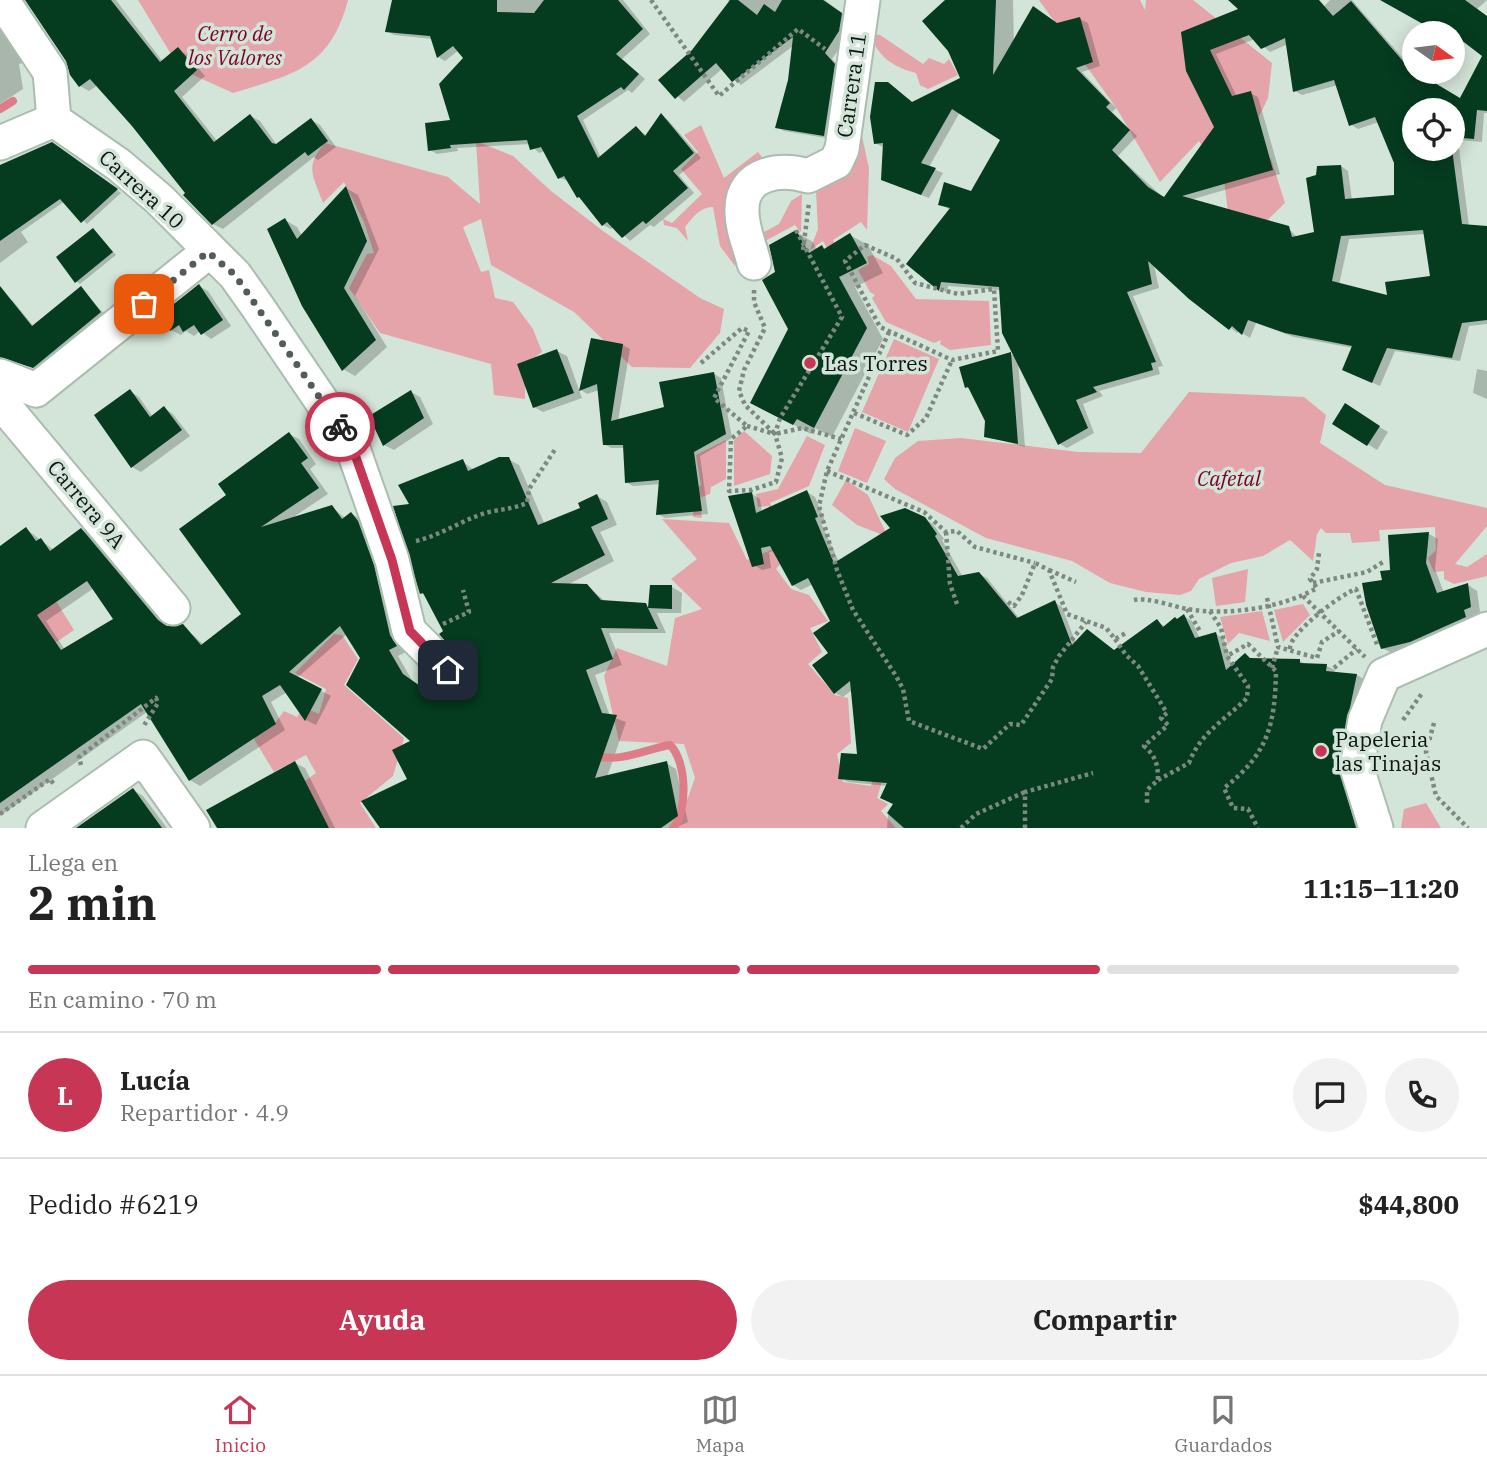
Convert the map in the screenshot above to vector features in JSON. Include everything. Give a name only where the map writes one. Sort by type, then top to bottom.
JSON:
[{"type":"street","points":[[0,143],[54,120],[50,72],[2,0]]},
{"type":"street","name":"Carrera 11","points":[[808,176],[836,162],[842,149],[863,0]]},
{"type":"street","name":"Carrera 10","points":[[54,120],[119,165],[159,199],[208,252],[235,275],[311,381],[352,446],[387,547],[410,631],[448,670]]},
{"type":"street","points":[[754,263],[741,206],[751,185],[771,172],[791,171],[808,176]]},
{"type":"street","points":[[0,376],[36,390],[208,252]]},
{"type":"street","name":"Carrera 9A","points":[[0,401],[173,608]]},
{"type":"street","points":[[1376,828],[1357,768],[1366,720],[1384,675],[1487,629]]},
{"type":"street","points":[[43,828],[143,757],[193,828]]},
{"type":"path","points":[[651,0],[719,96],[798,29],[819,43],[853,78]]},
{"type":"path","points":[[803,250],[809,225],[808,176]]},
{"type":"path","points":[[775,434],[780,418],[842,317],[796,230]]},
{"type":"path","points":[[865,245],[897,259],[915,283],[958,294],[994,289],[998,351],[952,359],[889,332],[880,327],[845,261],[865,245]]},
{"type":"path","points":[[747,426],[731,439],[729,491],[751,489],[776,481],[782,458],[775,434],[745,405],[739,391],[744,370],[765,328],[754,302],[754,263]]},
{"type":"path","points":[[701,363],[742,328],[749,331],[714,398],[747,426],[775,434],[802,428],[841,439]]},
{"type":"path","points":[[889,332],[827,471],[819,506],[837,570],[853,610],[903,689],[909,721],[983,749],[1010,724],[1021,724],[1035,707],[1052,679],[1053,667],[1059,656],[1086,622]]},
{"type":"path","points":[[854,413],[907,435],[926,418],[952,359]]},
{"type":"path","points":[[387,547],[429,537],[489,512],[511,510],[527,503],[529,489],[556,448]]},
{"type":"path","points":[[827,471],[924,512],[946,533],[950,584],[957,604]]},
{"type":"path","points":[[946,533],[957,531],[975,547],[1035,563],[1076,582]]},
{"type":"path","points":[[1134,600],[1209,610],[1267,605],[1303,596],[1317,588],[1310,579],[1317,569],[1319,553]]},
{"type":"path","points":[[1313,583],[1367,572],[1383,562]]},
{"type":"path","points":[[1008,602],[1014,606],[1022,595],[1035,563]]},
{"type":"path","points":[[1049,570],[1067,614],[1106,628],[1138,666],[1167,713],[1161,718],[1168,725],[1144,746],[1157,760],[1158,780]]},
{"type":"path","points":[[1290,649],[1293,638],[1334,599],[1356,589],[1382,653],[1384,675]]},
{"type":"path","points":[[418,639],[469,612],[463,590]]},
{"type":"path","points":[[1303,596],[1384,675]]},
{"type":"path","points":[[1267,598],[1278,647],[1272,668]]},
{"type":"path","points":[[1187,608],[1201,633]]},
{"type":"path","points":[[1147,806],[1147,790],[1158,780],[1189,763],[1194,749],[1229,711],[1247,698],[1248,686],[1227,656],[1220,628],[1209,610]]},
{"type":"path","points":[[1278,647],[1317,658],[1322,642],[1339,631]]},
{"type":"path","points":[[1115,639],[1126,633]]},
{"type":"path","points":[[1227,656],[1248,644],[1276,671],[1271,730],[1254,761],[1240,778],[1224,788],[1233,808],[1248,808],[1258,828]]},
{"type":"path","points":[[1334,668],[1357,649]]},
{"type":"path","points":[[1434,723],[1426,752],[1436,796],[1468,828]]},
{"type":"path","points":[[961,828],[976,814],[1025,792],[1094,773]]},
{"type":"path","points":[[1025,792],[1025,828]]},
{"type":"green space","name":"Cerro de los Valores","points":[[138,0],[348,0],[331,41],[307,65],[274,80],[233,93],[180,69]]},
{"type":"green space","points":[[1039,0],[1140,0],[1145,10],[1146,0],[1193,0],[1272,63],[1268,98],[1243,150],[1271,159],[1285,203],[1260,227],[1229,220],[1224,180],[1199,141],[1160,182],[1117,109]]},
{"type":"green space","points":[[870,34],[880,35],[923,64],[929,58],[944,64],[949,59],[958,75],[928,89],[920,85],[916,73],[887,60],[877,49]]},
{"type":"green space","points":[[701,125],[724,178],[758,152],[765,161],[735,266],[720,246],[713,207],[708,207],[694,216],[685,227],[688,241],[677,228],[664,225],[663,219],[672,223],[702,194],[681,169],[698,152],[684,135]]},
{"type":"green space","points":[[861,132],[869,168],[867,230],[861,222],[833,240],[838,250],[831,255],[823,241],[810,250],[818,229],[816,191]]},
{"type":"green space","points":[[476,141],[513,156],[551,191],[603,231],[700,298],[724,309],[720,333],[690,368],[632,367],[574,312],[491,265],[481,219],[463,227],[481,272],[489,270],[495,298],[513,302],[533,329],[542,352],[525,365],[525,399],[494,395],[491,364],[380,333],[349,288],[367,254],[374,253],[364,222],[344,182],[323,203],[312,171],[318,151],[325,143],[448,177],[480,204]]},
{"type":"green space","points":[[802,194],[801,232],[795,225],[765,241],[760,234],[779,224],[791,201]]},
{"type":"green space","points":[[872,255],[891,266],[916,299],[989,301],[991,345],[950,350],[940,344],[941,340],[934,343],[886,322],[872,298],[875,295],[870,292],[858,270],[869,264],[867,257]]},
{"type":"green space","points":[[894,339],[939,359],[908,432],[862,412]]},
{"type":"green space","name":"Cafetal","points":[[1189,392],[1304,397],[1326,415],[1320,443],[1385,485],[1487,508],[1487,526],[1455,564],[1467,567],[1487,554],[1487,576],[1454,584],[1444,579],[1444,571],[1434,572],[1428,558],[1436,550],[1435,527],[1379,530],[1380,541],[1352,543],[1350,533],[1326,533],[1321,528],[1317,534],[1313,561],[1290,540],[1263,556],[1231,563],[1199,579],[1191,591],[1180,595],[1146,592],[1110,583],[1072,561],[986,538],[895,489],[884,479],[895,458],[918,441],[961,438],[1078,452],[1141,453]]},
{"type":"green space","points":[[855,428],[886,441],[867,483],[838,471]]},
{"type":"green space","points":[[744,431],[772,456],[770,474],[734,486],[734,440]]},
{"type":"green space","points":[[807,436],[825,445],[809,486],[770,503],[777,520],[773,523],[769,506],[758,507],[756,494],[778,489]]},
{"type":"green space","points":[[726,440],[726,479],[711,487],[710,494],[699,498],[702,518],[693,517],[694,490],[701,485],[696,455]]},
{"type":"green space","points":[[846,480],[868,495],[888,537],[857,525],[832,505]]},
{"type":"green space","points":[[662,519],[729,523],[747,560],[781,546],[787,556],[776,569],[791,589],[809,595],[828,621],[810,628],[822,652],[808,664],[835,695],[848,698],[851,743],[837,754],[843,782],[871,786],[875,771],[883,778],[877,798],[888,804],[881,811],[896,828],[677,828],[695,778],[684,744],[619,741],[604,676],[617,648],[667,666],[675,618],[702,609],[671,579],[697,559]]},
{"type":"green space","points":[[1248,569],[1245,602],[1216,606],[1212,578]]},
{"type":"green space","points":[[56,601],[74,630],[39,654],[35,615]]},
{"type":"green space","points":[[1303,604],[1310,615],[1283,642],[1274,610]]},
{"type":"green space","points":[[1262,611],[1270,641],[1239,633],[1228,644],[1220,617]]},
{"type":"green space","points":[[334,634],[342,635],[358,659],[344,685],[404,738],[393,776],[360,803],[376,828],[318,828],[305,781],[316,773],[306,755],[274,772],[254,739],[273,726],[284,711],[297,717],[303,707],[319,714],[326,689],[295,673]]},
{"type":"green space","points":[[1426,803],[1441,828],[1401,828],[1404,809]]},
{"type":"building","points":[[25,0],[111,0],[160,62],[178,47],[197,70],[174,91],[214,142],[250,114],[272,143],[276,144],[311,118],[328,141],[308,156],[305,152],[212,225],[183,195],[185,193],[132,126],[90,79],[79,87],[70,75],[66,61]]},
{"type":"building","points":[[392,0],[497,0],[497,12],[534,13],[544,0],[618,0],[643,29],[616,54],[639,74],[624,90],[621,87],[577,116],[598,158],[636,126],[645,136],[661,113],[694,153],[673,171],[688,188],[646,224],[643,221],[622,238],[607,222],[602,226],[579,197],[577,198],[564,176],[558,179],[541,147],[530,150],[527,140],[450,145],[451,148],[428,151],[425,123],[450,120],[439,84],[463,58],[453,46],[437,58],[430,36],[385,32]]},
{"type":"building","points":[[730,0],[738,0],[757,15],[764,4],[775,12],[782,0],[823,0],[842,13],[839,31],[825,53],[835,64],[824,136],[775,128],[788,80],[793,37],[732,82],[716,63],[675,99],[658,80],[692,50]]},
{"type":"building","points":[[945,0],[996,0],[993,75],[1033,6],[1057,23],[1080,17],[1093,62],[1076,68],[1110,103],[1106,107],[1130,130],[1112,150],[1148,187],[1164,197],[1214,127],[1186,71],[1181,32],[1238,9],[1228,0],[1319,0],[1333,16],[1351,1],[1402,60],[1402,84],[1437,84],[1460,98],[1402,98],[1402,161],[1454,161],[1462,224],[1487,226],[1487,320],[1462,323],[1452,358],[1387,348],[1372,383],[1342,370],[1352,346],[1285,333],[1248,320],[1242,335],[1232,326],[1229,330],[1189,299],[1148,261],[1152,284],[1127,292],[1156,362],[1151,363],[1153,370],[1093,387],[1097,392],[1076,400],[1088,428],[1058,445],[1002,333],[999,287],[941,282],[939,291],[906,264],[950,208],[938,205],[944,182],[971,191],[1000,140],[952,109],[921,163],[936,168],[921,195],[881,180],[883,143],[874,144],[870,117],[875,82],[888,82],[912,102],[960,78],[948,51],[922,21]],"holes":[[[1249,35],[1261,49],[1285,38],[1293,92],[1334,80],[1349,126],[1375,117],[1394,163],[1394,195],[1345,199],[1341,165],[1317,166],[1316,175],[1306,178],[1314,232],[1292,237],[1289,226],[1182,196],[1273,170],[1251,91],[1232,96],[1210,50]],[[1423,230],[1430,276],[1385,282],[1387,295],[1332,281],[1341,236]]]},
{"type":"building","points":[[1380,0],[1465,0],[1487,16],[1487,111],[1477,110],[1474,139],[1465,138],[1465,98],[1460,98],[1482,56],[1465,43],[1465,21],[1418,21]]},
{"type":"building","points":[[52,142],[118,189],[81,223],[60,199],[0,241],[0,165]]},
{"type":"building","points":[[346,186],[367,241],[344,288],[376,340],[342,371],[302,306],[267,229],[285,218],[297,239]]},
{"type":"building","points":[[93,228],[113,252],[75,283],[56,257]]},
{"type":"building","name":"Las Torres","points":[[796,230],[809,253],[822,245],[824,249],[850,233],[867,263],[839,277],[867,328],[814,428],[797,419],[793,425],[750,403],[788,329],[762,280],[775,272],[769,245]]},
{"type":"building","points":[[199,284],[223,320],[201,335],[194,325],[183,332],[179,325],[170,331],[160,315]]},
{"type":"building","points":[[0,286],[32,326],[81,286],[101,312],[33,368],[0,357]]},
{"type":"building","points":[[591,338],[623,344],[611,421],[664,407],[659,382],[714,372],[726,434],[694,452],[702,511],[656,515],[659,480],[625,483],[623,445],[603,445],[597,384],[579,391]]},
{"type":"building","points":[[557,349],[574,393],[533,408],[517,364]]},
{"type":"building","points":[[1011,352],[1018,444],[984,437],[985,421],[968,387],[965,388],[959,367]]},
{"type":"building","points":[[130,389],[150,417],[164,406],[182,430],[131,468],[94,415]]},
{"type":"building","points":[[411,390],[424,418],[383,446],[369,416]]},
{"type":"building","points":[[1345,403],[1380,426],[1367,446],[1332,424]]},
{"type":"building","points":[[289,432],[308,458],[301,463],[319,488],[261,527],[332,505],[342,519],[351,512],[358,521],[374,565],[390,635],[397,646],[389,650],[403,674],[433,695],[441,688],[452,689],[461,684],[466,676],[467,666],[439,634],[443,631],[423,593],[420,594],[393,506],[409,504],[398,485],[463,459],[468,471],[499,457],[509,457],[538,525],[580,508],[578,503],[597,494],[608,519],[591,527],[605,555],[551,583],[587,584],[601,600],[646,603],[658,629],[601,628],[613,659],[586,670],[602,713],[617,715],[595,778],[667,761],[678,816],[661,828],[380,828],[361,801],[407,779],[392,750],[410,741],[346,685],[360,658],[340,626],[289,672],[322,689],[305,721],[280,685],[262,696],[276,724],[189,781],[141,704],[0,803],[0,546],[26,527],[36,541],[41,538],[50,551],[81,528],[158,620],[167,626],[183,624],[201,645],[241,614],[179,529],[226,495],[218,484]],"holes":[[[87,581],[113,619],[61,650],[37,615]]]},
{"type":"building","points":[[807,490],[818,517],[815,518],[834,563],[890,528],[880,516],[905,508],[925,517],[937,534],[935,536],[958,576],[979,572],[1017,618],[1055,600],[1072,645],[1087,629],[1114,650],[1157,619],[1163,627],[1175,617],[1177,619],[1184,614],[1195,638],[1216,632],[1226,670],[1245,653],[1250,658],[1300,659],[1300,663],[1327,664],[1326,671],[1357,674],[1338,765],[1356,828],[904,828],[887,813],[893,804],[880,798],[887,783],[838,779],[841,753],[857,754],[850,681],[834,694],[812,665],[828,653],[813,633],[830,621],[808,578],[792,586],[770,546],[761,548],[764,564],[752,567],[728,496],[752,492],[756,513]]},
{"type":"building","points":[[1429,532],[1426,563],[1437,593],[1468,583],[1471,607],[1464,610],[1466,617],[1410,642],[1381,649],[1366,605],[1362,583],[1382,580],[1380,571],[1390,570],[1388,535]]},
{"type":"building","points":[[650,585],[672,585],[672,609],[648,608]]},
{"type":"building","points":[[295,761],[329,828],[217,828],[206,810]]},
{"type":"building","points":[[133,788],[162,828],[76,828]]},
{"type":"waterway","points":[[0,109],[13,101]]},
{"type":"waterway","points":[[594,755],[622,757],[670,745],[680,762],[684,786],[681,811],[673,828]]},
{"type":"way so far","points":[[144,304],[208,252],[235,275],[311,381],[340,427]]},
{"type":"place","name":"Las Torres","points":[[810,363]]},
{"type":"place","name":"Papeleria las Tinajas","points":[[1321,751]]},
{"type":"route","points":[[340,427],[352,446],[392,560],[410,631],[448,670]]}]
